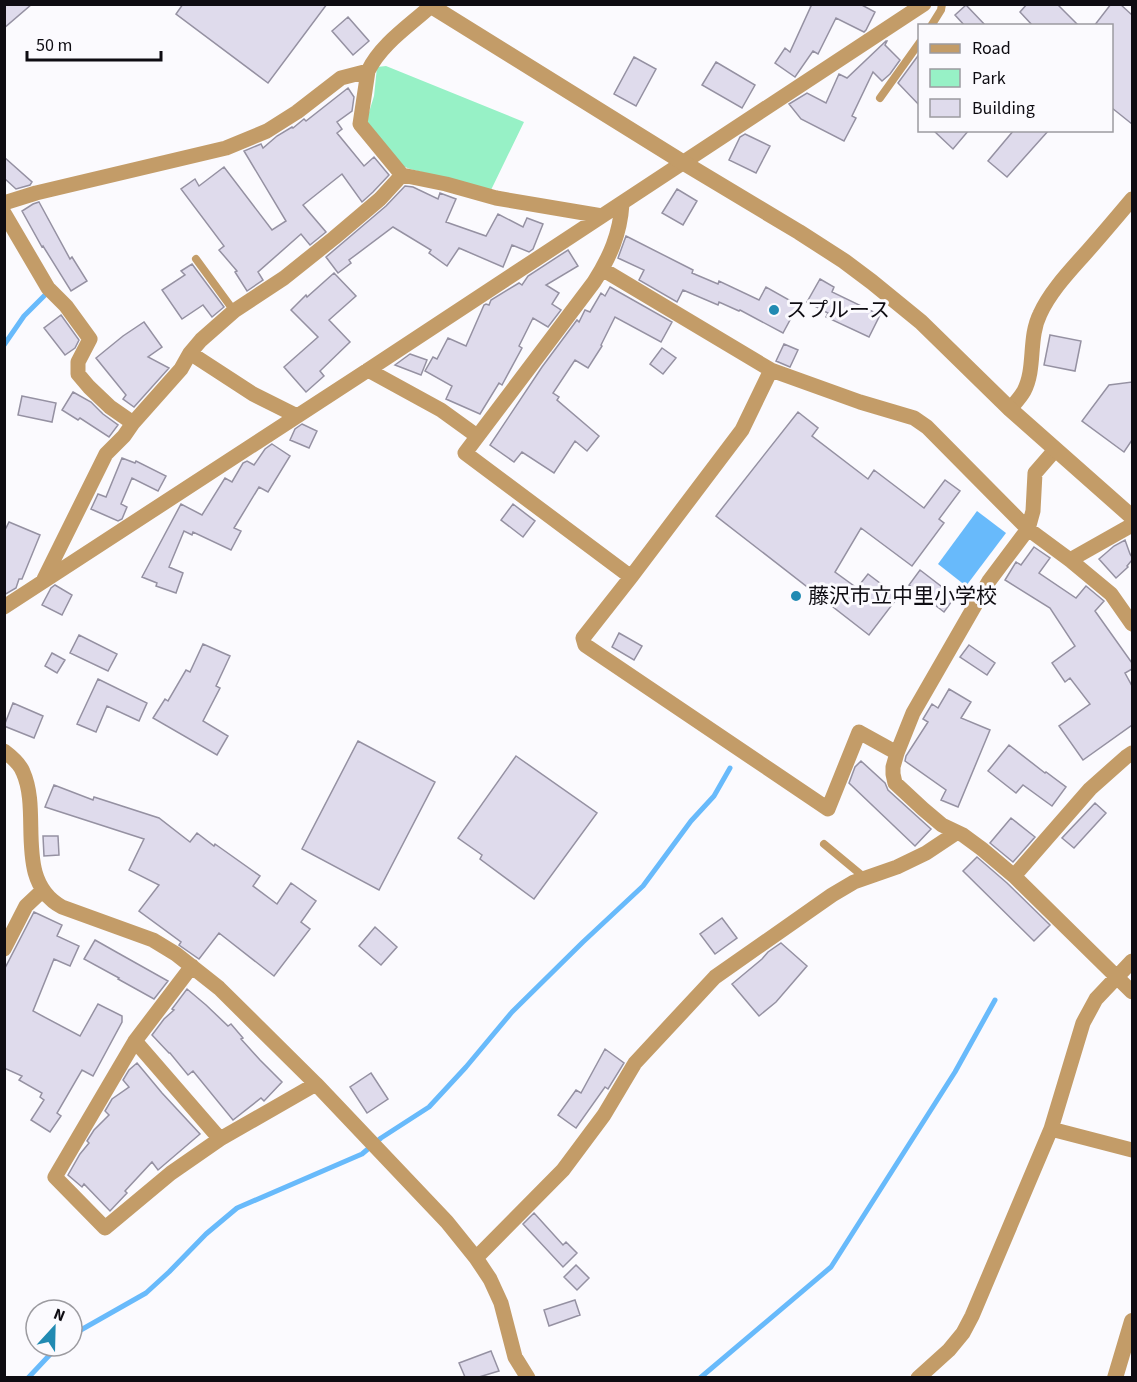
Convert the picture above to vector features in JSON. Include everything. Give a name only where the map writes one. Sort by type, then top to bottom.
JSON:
[{"type":"street","points":[[4,607],[924,4]]},
{"type":"street","points":[[603,216],[496,198],[402,175],[360,124],[368,71],[374,59],[430,5],[844,261],[921,322],[1010,409],[1132,517]]},
{"type":"street","points":[[4,203],[36,193],[226,148],[267,131],[297,112],[341,78],[368,71]]},
{"type":"street","points":[[43,582],[106,454],[181,369],[201,340],[234,311],[284,278],[334,238],[380,199],[402,175]]},
{"type":"street","points":[[1010,409],[1024,392],[1030,371],[1036,324],[1050,296],[1132,200]]},
{"type":"street","points":[[622,204],[616,238],[602,269],[588,291],[465,453],[631,577]]},
{"type":"street","points":[[4,213],[48,288],[66,306],[90,339],[78,362],[78,374],[110,407],[133,423]]},
{"type":"street","points":[[602,269],[771,370],[860,402],[914,418],[927,427],[1028,529],[1111,594],[1132,624]]},
{"type":"street","points":[[190,353],[253,394],[297,416]]},
{"type":"street","points":[[368,370],[441,410],[477,436]]},
{"type":"street","points":[[771,370],[742,430],[583,638],[585,645],[828,809],[859,732],[897,753]]},
{"type":"street","points":[[1055,450],[1035,473],[1033,511],[1028,529],[984,590],[913,713],[892,767],[895,783],[942,825],[963,835],[1014,876],[1132,992]]},
{"type":"street","points":[[1070,560],[1132,525]]},
{"type":"street","points":[[4,752],[11,756],[23,770],[29,789],[34,871],[43,890],[53,902],[153,940],[176,954],[219,988],[316,1084],[447,1222],[476,1258],[490,1279],[501,1303],[515,1357],[528,1377]]},
{"type":"street","points":[[1014,876],[1090,789],[1132,753]]},
{"type":"street","points":[[476,1258],[563,1170],[604,1115],[635,1063],[715,977],[832,895],[855,882],[897,867],[926,853],[956,833]]},
{"type":"street","points":[[4,950],[26,906],[43,890]]},
{"type":"street","points":[[918,1377],[948,1350],[963,1333],[972,1316],[1051,1129],[1083,1023],[1096,999],[1132,961]]},
{"type":"street","points":[[192,966],[135,1041],[55,1178],[105,1228],[171,1173],[220,1139],[316,1084]]},
{"type":"street","points":[[135,1041],[220,1139]]},
{"type":"street","points":[[1051,1129],[1132,1150]]},
{"type":"street","points":[[1115,1377],[1132,1321]]},
{"type":"lane","points":[[932,24],[942,4]]},
{"type":"lane","points":[[880,98],[918,45]]},
{"type":"lane","points":[[196,259],[234,311]]},
{"type":"lane","points":[[824,844],[865,878]]},
{"type":"green space","points":[[386,66],[524,122],[491,190],[400,165],[366,122],[374,96],[377,67]]},
{"type":"water","points":[[977,511],[1006,533],[966,586],[938,564]]},
{"type":"building","points":[[4,4],[32,4],[4,28]]},
{"type":"building","points":[[183,4],[327,4],[268,83],[176,14]]},
{"type":"building","points":[[807,4],[860,4],[875,12],[864,32],[836,18],[818,54],[813,51],[795,77],[775,63],[785,48],[790,52],[811,6]]},
{"type":"building","points":[[1027,4],[1057,4],[1077,24],[1031,24],[1020,12]]},
{"type":"building","points":[[1111,4],[1120,4],[1132,15],[1132,124],[1113,109],[1113,24],[1096,24]]},
{"type":"building","points":[[966,5],[984,24],[963,24],[955,15]]},
{"type":"building","points":[[348,17],[369,41],[353,55],[332,31]]},
{"type":"building","points":[[886,41],[885,45],[900,60],[882,81],[873,72],[852,116],[856,118],[844,141],[801,119],[789,104],[807,93],[826,103],[839,74],[847,78]]},
{"type":"building","points":[[918,56],[918,104],[898,83]]},
{"type":"building","points":[[634,57],[656,69],[636,106],[614,94]]},
{"type":"building","points":[[716,62],[755,85],[742,108],[702,85]]},
{"type":"building","points":[[348,88],[354,97],[352,111],[337,122],[342,129],[337,133],[364,166],[374,157],[389,175],[362,202],[342,174],[303,205],[326,232],[310,245],[301,234],[258,272],[263,280],[247,291],[235,272],[237,271],[219,250],[224,246],[181,189],[195,179],[199,186],[224,167],[272,230],[286,221],[244,151],[261,144],[263,148],[304,119],[306,121]]},
{"type":"building","points":[[935,132],[967,132],[953,149]]},
{"type":"building","points":[[1012,132],[1047,132],[1007,177],[988,161]]},
{"type":"building","points":[[745,134],[770,146],[756,173],[729,160],[740,137]]},
{"type":"building","points":[[4,157],[32,182],[30,185],[16,189],[4,178]]},
{"type":"building","points":[[405,186],[413,187],[438,199],[440,193],[456,199],[446,222],[486,236],[498,214],[523,227],[527,218],[543,224],[533,249],[529,252],[512,245],[503,267],[459,248],[447,266],[429,253],[431,250],[393,227],[349,260],[351,263],[338,273],[326,257],[386,206]]},
{"type":"building","points":[[677,189],[697,201],[683,225],[662,213]]},
{"type":"building","points":[[39,202],[70,259],[72,257],[87,281],[71,291],[22,211]]},
{"type":"building","points":[[626,236],[693,270],[692,273],[718,284],[719,281],[759,300],[766,287],[798,305],[783,333],[740,310],[719,302],[718,305],[683,290],[677,302],[639,280],[644,270],[618,258]]},
{"type":"building","points":[[568,250],[578,266],[546,285],[559,293],[552,304],[561,310],[548,327],[533,318],[519,346],[522,348],[502,385],[499,383],[480,414],[446,399],[452,386],[425,371],[433,357],[437,359],[448,338],[466,346],[484,305],[489,305],[491,300],[519,283],[522,285],[528,276]]},
{"type":"building","points":[[192,264],[224,307],[212,317],[203,305],[182,319],[162,290],[185,275],[181,271]]},
{"type":"building","points":[[334,273],[356,296],[329,320],[350,342],[320,371],[324,376],[306,392],[284,367],[318,337],[291,310]]},
{"type":"building","points":[[820,279],[834,287],[832,292],[880,315],[869,337],[826,317],[828,313],[807,302]]},
{"type":"building","points":[[610,287],[672,322],[661,342],[615,317],[602,346],[588,368],[575,360],[553,393],[559,397],[557,400],[599,436],[587,451],[575,441],[554,473],[522,452],[514,462],[490,445],[542,367],[577,320],[579,322],[585,310],[590,312],[601,293],[605,296]]},
{"type":"building","points":[[61,315],[79,340],[75,348],[65,355],[44,328]]},
{"type":"building","points":[[144,322],[162,347],[148,357],[169,368],[134,407],[123,399],[126,395],[96,358]]},
{"type":"building","points":[[1050,335],[1081,341],[1075,371],[1044,365]]},
{"type":"building","points":[[784,344],[798,350],[790,367],[776,361]]},
{"type":"building","points":[[662,348],[676,358],[663,374],[650,364]]},
{"type":"building","points":[[410,354],[427,360],[421,375],[395,365]]},
{"type":"building","points":[[1132,382],[1132,440],[1124,452],[1082,421],[1109,385]]},
{"type":"building","points":[[73,392],[91,402],[118,425],[109,437],[80,418],[78,420],[62,410]]},
{"type":"building","points":[[22,396],[56,403],[52,422],[18,415]]},
{"type":"building","points":[[798,412],[818,428],[812,436],[868,479],[874,470],[924,508],[945,480],[960,491],[939,519],[944,523],[912,566],[861,528],[835,572],[857,588],[868,574],[898,597],[869,635],[716,516]]},
{"type":"building","points":[[302,424],[317,431],[309,448],[290,440],[295,429]]},
{"type":"building","points":[[272,444],[290,456],[268,492],[259,487],[234,528],[241,531],[231,550],[193,532],[192,535],[184,531],[169,567],[183,573],[176,593],[156,586],[157,583],[142,577],[181,504],[202,515],[225,478],[232,482],[243,463],[247,461],[254,465],[265,449]]},
{"type":"building","points":[[122,458],[135,463],[136,461],[166,476],[158,491],[132,478],[121,504],[127,507],[122,519],[118,521],[91,509],[98,494],[106,497]]},
{"type":"building","points":[[513,504],[535,521],[523,537],[501,520]]},
{"type":"building","points":[[9,522],[40,535],[22,579],[19,579],[16,588],[4,595],[4,532]]},
{"type":"building","points":[[1125,540],[1132,560],[1116,578],[1099,559]]},
{"type":"building","points":[[1034,547],[1050,558],[1039,573],[1076,598],[1086,586],[1104,601],[1095,611],[1132,663],[1132,669],[1125,673],[1132,686],[1132,725],[1083,760],[1059,726],[1090,704],[1070,678],[1065,682],[1052,663],[1075,646],[1050,608],[1005,580],[1016,562],[1021,565]]},
{"type":"building","points":[[920,570],[955,597],[944,612],[909,585]]},
{"type":"building","points":[[55,585],[72,595],[62,615],[42,605]]},
{"type":"building","points":[[619,633],[642,646],[634,660],[612,647]]},
{"type":"building","points":[[79,635],[117,654],[108,671],[70,653]]},
{"type":"building","points":[[203,644],[230,656],[216,686],[220,688],[203,721],[228,736],[217,755],[153,718],[165,699],[168,701],[186,670],[190,672]]},
{"type":"building","points":[[969,645],[995,663],[987,675],[960,657]]},
{"type":"building","points":[[52,653],[65,660],[57,673],[45,666]]},
{"type":"building","points":[[98,679],[147,703],[139,721],[107,706],[96,732],[77,724]]},
{"type":"building","points":[[949,689],[971,702],[961,718],[990,730],[958,807],[941,800],[946,790],[905,761],[928,722],[923,719],[932,704],[938,708]]},
{"type":"building","points":[[13,703],[43,716],[34,738],[4,726]]},
{"type":"building","points":[[358,741],[435,782],[379,890],[302,849]]},
{"type":"building","points":[[1009,745],[1066,787],[1052,806],[1023,785],[1016,793],[988,771]]},
{"type":"building","points":[[516,756],[597,813],[534,899],[480,859],[482,855],[458,838]]},
{"type":"building","points":[[861,761],[885,783],[888,790],[931,829],[915,846],[849,783],[855,767]]},
{"type":"building","points":[[54,785],[93,800],[94,797],[159,818],[190,842],[197,833],[260,876],[253,886],[277,904],[291,883],[316,901],[301,922],[310,929],[274,976],[219,933],[199,959],[179,945],[181,942],[139,911],[159,885],[129,870],[144,839],[45,807]]},
{"type":"building","points":[[1095,803],[1106,813],[1074,848],[1062,838]]},
{"type":"building","points":[[1011,818],[1035,837],[1013,862],[990,843]]},
{"type":"building","points":[[43,836],[58,836],[59,855],[44,856]]},
{"type":"building","points":[[977,857],[1050,925],[1034,941],[963,871]]},
{"type":"building","points":[[34,912],[62,925],[57,936],[79,946],[70,966],[54,959],[33,1011],[80,1036],[98,1004],[122,1016],[122,1022],[93,1076],[82,1070],[57,1113],[61,1116],[50,1132],[31,1120],[44,1100],[40,1097],[42,1093],[19,1080],[22,1076],[4,1068],[4,970]]},
{"type":"building","points":[[722,918],[737,938],[715,954],[700,934]]},
{"type":"building","points":[[375,927],[397,947],[381,965],[359,946]]},
{"type":"building","points":[[95,940],[168,981],[154,999],[118,979],[84,959]]},
{"type":"building","points":[[781,943],[807,966],[776,1002],[759,1016],[732,984]]},
{"type":"building","points":[[187,989],[228,1026],[231,1024],[243,1038],[241,1039],[282,1082],[264,1101],[261,1098],[233,1120],[193,1071],[188,1075],[152,1035],[174,1010],[172,1009]]},
{"type":"building","points":[[605,1049],[624,1063],[608,1089],[605,1087],[576,1128],[558,1115],[576,1090],[581,1093]]},
{"type":"building","points":[[137,1063],[200,1134],[158,1170],[152,1162],[110,1211],[84,1184],[82,1187],[68,1175],[89,1143],[87,1141],[94,1130],[109,1115],[105,1111],[112,1099],[129,1087],[123,1080]]},
{"type":"building","points":[[371,1073],[388,1099],[367,1113],[350,1087]]},
{"type":"building","points":[[534,1213],[563,1245],[566,1242],[577,1253],[563,1267],[523,1224]]},
{"type":"building","points":[[576,1265],[589,1278],[577,1290],[564,1277]]},
{"type":"building","points":[[575,1300],[580,1315],[549,1326],[544,1310]]},
{"type":"building","points":[[491,1351],[499,1371],[479,1377],[465,1377],[459,1363]]},
{"type":"waterway","points":[[4,345],[24,316],[46,294]]},
{"type":"waterway","points":[[84,1328],[146,1293],[206,1234],[237,1208],[362,1154],[381,1138],[429,1107],[512,1012],[643,886],[691,821],[714,796],[730,768]]},
{"type":"waterway","points":[[700,1378],[831,1267],[955,1072],[995,1000]]},
{"type":"waterway","points":[[28,1378],[47,1358]]},
{"type":"place","name":"スプルース","points":[[774,310]]},
{"type":"place","name":"藤沢市立中里小学校","points":[[796,596]]}]
